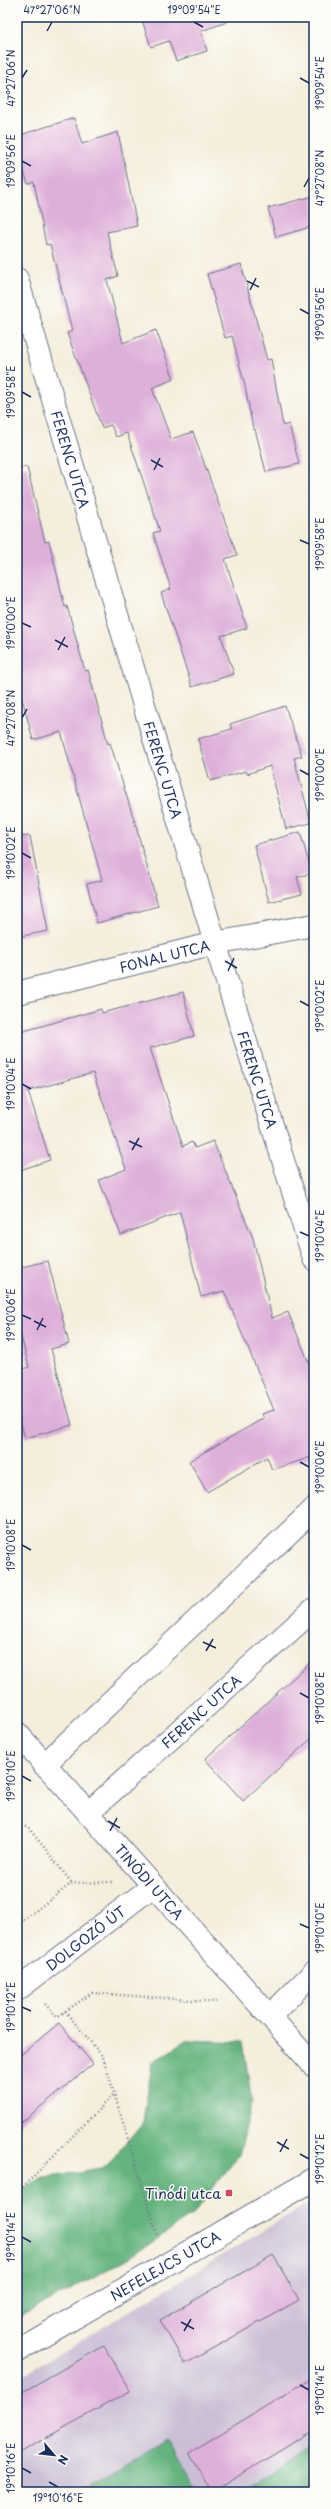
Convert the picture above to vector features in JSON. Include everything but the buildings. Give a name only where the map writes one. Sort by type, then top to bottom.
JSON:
[{"type":"street","name":"FERENC UTCA","points":[[17,279],[215,943],[310,1229],[314,1259]]},
{"type":"street","name":"FONAL UTCA","points":[[17,993],[215,943],[314,925]]},
{"type":"street","points":[[44,1765],[314,1509]]},
{"type":"street","name":"FERENC UTCA","points":[[88,1813],[314,1609]]},
{"type":"street","name":"TINÓDI UTCA","points":[[17,1733],[88,1813],[145,1892],[270,2016],[314,2066]]},
{"type":"street","name":"DOLGOZÓ ÚT","points":[[22,1986],[145,1892]]},
{"type":"street","points":[[270,2016],[314,1972]]},
{"type":"street","name":"NEFELEJCS UTCA","points":[[17,2351],[314,2179]]},
{"type":"path","points":[[17,1826],[28,1827],[72,1883]]},
{"type":"path","points":[[17,1925],[72,1883],[126,1881],[145,1892]]},
{"type":"path","points":[[22,1986],[57,2017],[92,1993],[224,2002]]},
{"type":"path","points":[[65,2011],[103,2058],[159,2240]]},
{"type":"path","points":[[17,2193],[114,2094]]},
{"type":"shaded area","points":[[314,2200],[314,2442],[238,2492],[196,2492],[168,2441],[81,2492],[17,2492],[17,2379]]},
{"type":"green space","points":[[186,2040],[243,2042],[252,2103],[239,2155],[191,2216],[127,2259],[17,2318],[17,2192],[40,2179],[106,2167],[143,2122],[152,2063]]},
{"type":"green space","points":[[168,2441],[196,2492],[81,2492]]},
{"type":"green space","points":[[314,2442],[314,2492],[238,2492]]},
{"type":"place","name":"Tinódi utca","points":[[229,2193]]}]
